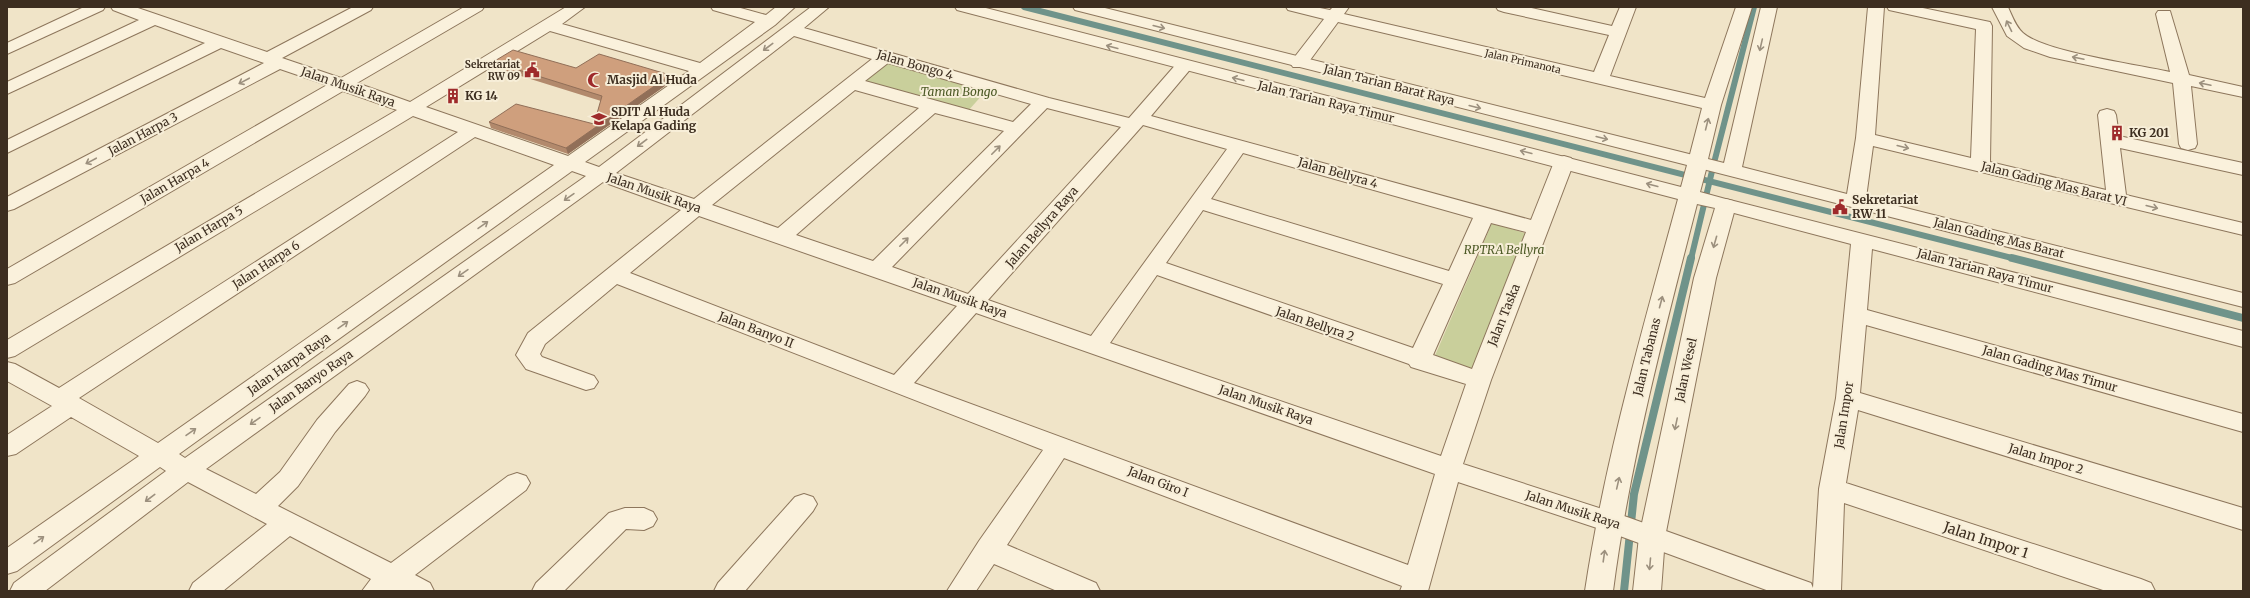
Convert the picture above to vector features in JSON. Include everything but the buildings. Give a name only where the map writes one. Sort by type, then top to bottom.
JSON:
[{"type":"street","points":[[7,49],[97,7]]},
{"type":"street","name":"Jalan Musik Raya","points":[[119,7],[472,131],[974,303],[1449,469],[1613,522],[1801,591]]},
{"type":"street","points":[[338,7],[360,10]]},
{"type":"street","name":"Jalan Harpa 4","points":[[7,278],[344,85],[476,7]]},
{"type":"street","name":"Jalan Harpa 5","points":[[7,350],[411,109],[577,7]]},
{"type":"street","points":[[719,7],[769,21]]},
{"type":"street","points":[[570,164],[787,7]]},
{"type":"street","name":"Jalan Banyo Raya","points":[[24,591],[171,461],[601,174],[821,7]]},
{"type":"street","name":"Jalan Tarian Raya Timur","points":[[963,7],[1184,66],[1692,194],[1724,204],[2243,339]]},
{"type":"street","name":"Jalan Tarian Barat Raya","points":[[1081,7],[1697,165],[1732,169]]},
{"type":"street","name":"Jalan Primanota","points":[[1294,7],[1337,12],[1600,79],[1712,105]]},
{"type":"street","points":[[1504,7],[1619,32]]},
{"type":"street","points":[[1600,79],[1628,7]]},
{"type":"street","name":"Jalan Tabanas","points":[[1599,591],[1646,358],[1692,194],[1697,165],[1712,105],[1744,7]]},
{"type":"street","points":[[1732,169],[1769,7]]},
{"type":"street","points":[[1856,201],[1865,138],[1876,7]]},
{"type":"street","points":[[1895,7],[1984,26],[1980,165]]},
{"type":"street","points":[[2000,7],[2011,31],[2022,42],[2050,52],[2243,92]]},
{"type":"street","name":"Jalan Harpa 3","points":[[7,205],[273,61],[360,10]]},
{"type":"street","points":[[1298,63],[1337,12]]},
{"type":"street","points":[[2164,14],[2181,79],[2188,144]]},
{"type":"street","points":[[7,89],[154,19]]},
{"type":"street","points":[[548,25],[703,69]]},
{"type":"street","name":"Jalan Bongo 4","points":[[791,30],[1043,102],[1135,121]]},
{"type":"street","points":[[7,147],[220,42]]},
{"type":"street","points":[[586,382],[534,363],[528,355],[536,339],[696,208],[886,56]]},
{"type":"street","name":"Jalan Bellyra Raya","points":[[898,386],[974,303],[1184,66]]},
{"type":"street","points":[[852,83],[1017,129]]},
{"type":"street","points":[[877,270],[1043,102]]},
{"type":"street","points":[[781,237],[932,106]]},
{"type":"street","points":[[2107,115],[2117,199]]},
{"type":"street","name":"Jalan Bellyra 4","points":[[1135,121],[1239,145],[1538,230]]},
{"type":"street","name":"Jalan Harpa 6","points":[[7,447],[65,402],[472,131]]},
{"type":"street","name":"Jalan Gading Mas Barat VI","points":[[1865,138],[2243,229]]},
{"type":"street","points":[[2110,140],[2243,170]]},
{"type":"street","points":[[1096,346],[1239,145]]},
{"type":"street","name":"Jalan Taska","points":[[1416,586],[1449,469],[1479,380],[1564,162]]},
{"type":"street","name":"Jalan Harpa Raya","points":[[7,562],[171,461],[570,164]]},
{"type":"street","name":"Jalan Gading Mas Barat","points":[[1732,169],[2243,300]]},
{"type":"street","points":[[1198,202],[1455,280]]},
{"type":"street","name":"Jalan Wesel","points":[[1647,591],[1648,535],[1705,278],[1724,204]]},
{"type":"street","points":[[1419,361],[1485,214]]},
{"type":"street","name":"Jalan Impor","points":[[1827,591],[1832,489],[1848,398],[1862,239]]},
{"type":"street","name":"Jalan Bellyra 2","points":[[1152,266],[1419,361],[1479,380]]},
{"type":"street","name":"Jalan Banyo II","points":[[614,275],[898,386]]},
{"type":"street","name":"Jalan Gading Mas Timur","points":[[1856,315],[2243,423]]},
{"type":"street","points":[[7,370],[171,461],[288,523],[384,584],[420,591]]},
{"type":"street","name":"Jalan Giro I","points":[[898,386],[1060,445],[1416,586]]},
{"type":"street","points":[[260,508],[289,479],[326,426],[357,390]]},
{"type":"street","name":"Jalan Impor 2","points":[[1848,398],[2243,519]]},
{"type":"street","points":[[961,591],[1060,445]]},
{"type":"street","points":[[384,584],[517,483]]},
{"type":"street","name":"Jalan Impor 1","points":[[1832,489],[2141,591]]},
{"type":"street","points":[[728,591],[804,504]]},
{"type":"street","points":[[546,591],[631,520]]},
{"type":"street","points":[[203,591],[288,523]]},
{"type":"street","points":[[988,550],[1086,591]]},
{"type":"green space","name":"Taman Bongo","points":[[886,59],[992,84],[968,111],[857,82]]},
{"type":"green space","name":"RPTRA Bellyra","points":[[1492,223],[1534,236],[1473,372],[1434,358]]},
{"type":"waterway","points":[[1024,7],[1710,181]]},
{"type":"waterway","points":[[1715,159],[1754,7]]},
{"type":"waterway","points":[[1710,181],[1713,167]]},
{"type":"waterway","points":[[1691,259],[1710,181]]},
{"type":"waterway","points":[[1710,181],[2016,259]]},
{"type":"waterway","points":[[1624,591],[1634,494],[1691,258]]},
{"type":"waterway","points":[[2012,258],[2243,318]]},
{"type":"place","name":"Sekretariat RW 09","points":[[532,70]]},
{"type":"place","name":"Masjid Al Huda","points":[[595,80]]},
{"type":"place","name":"KG 14","points":[[453,96]]},
{"type":"place","name":"SDIT Al Huda Kelapa Gading","points":[[599,119]]},
{"type":"place","name":"KG 201","points":[[2117,133]]},
{"type":"place","name":"Sekretariat RW 11","points":[[1840,207]]}]
